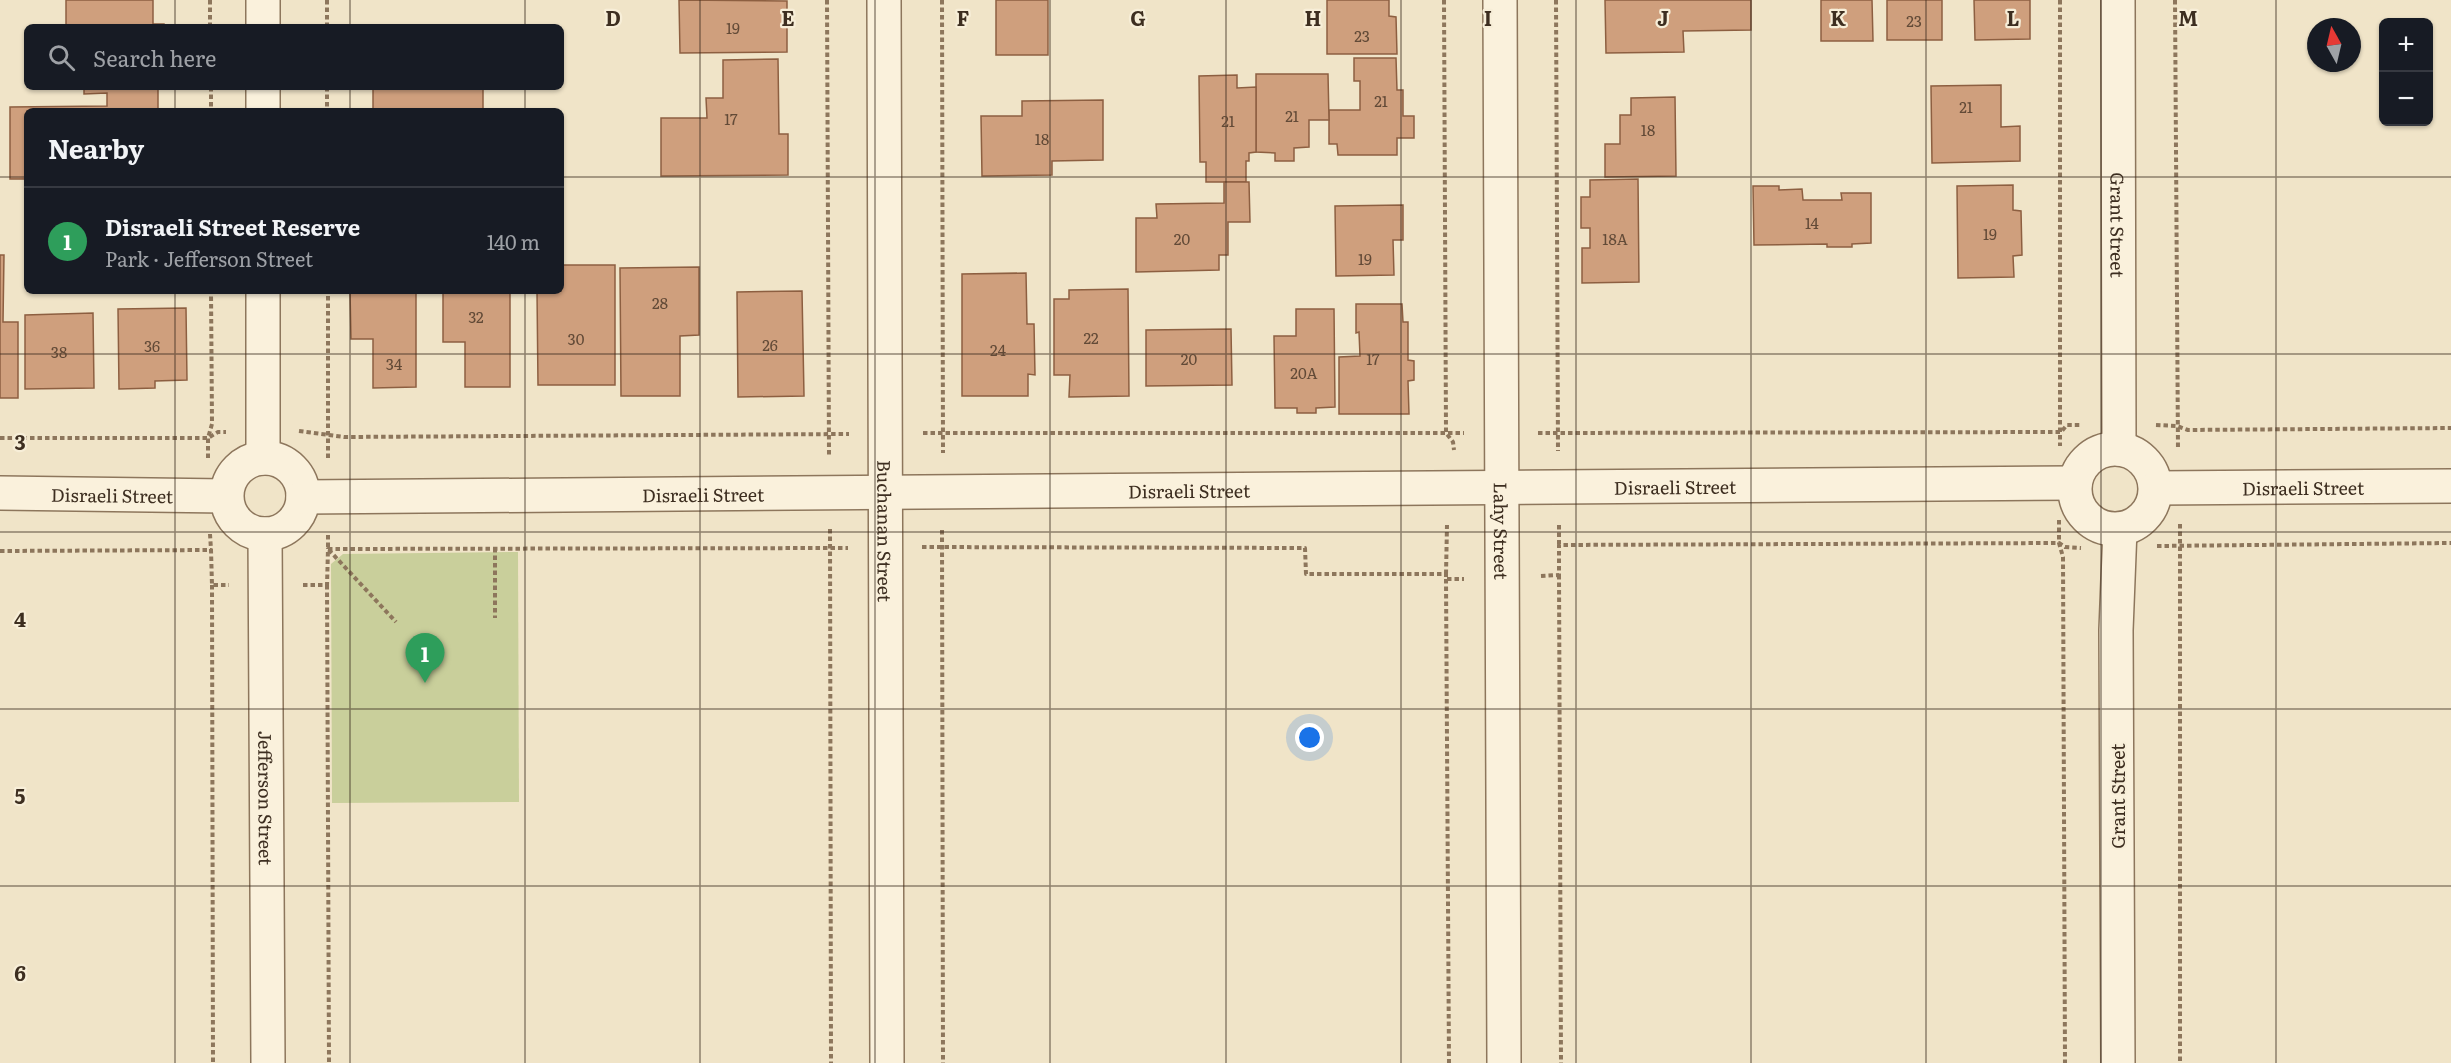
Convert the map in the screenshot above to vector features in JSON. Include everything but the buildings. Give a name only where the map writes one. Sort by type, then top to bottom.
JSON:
[{"type":"street","points":[[263,0],[263,24]]},
{"type":"street","name":"Buchanan Street","points":[[884,0],[887,1063]]},
{"type":"street","name":"Lahy Street","points":[[1500,0],[1500,487],[1504,1063]]},
{"type":"street","name":"Grant Street","points":[[2118,0],[2119,437]]},
{"type":"street","points":[[263,90],[263,108]]},
{"type":"street","points":[[263,294],[263,445],[249,461],[237,470],[217,496],[238,523],[250,531],[265,534],[287,527],[301,509],[315,497],[302,485],[296,474],[276,459],[263,445]]},
{"type":"street","points":[[2119,437],[2168,488],[2146,516],[2119,539],[2091,522],[2080,512],[2067,483],[2090,457],[2104,451],[2119,437]]},
{"type":"street","name":"Disraeli Street","points":[[315,497],[2067,483]]},
{"type":"street","name":"Disraeli Street","points":[[2168,488],[2451,486]]},
{"type":"street","name":"Disraeli Street","points":[[0,493],[217,496]]},
{"type":"street","name":"Jefferson Street","points":[[265,534],[268,1063]]},
{"type":"street","name":"Grant Street","points":[[2118,1063],[2116,630],[2119,539]]},
{"type":"path","points":[[210,0],[210,24]]},
{"type":"path","points":[[327,0],[327,24]]},
{"type":"path","points":[[1444,0],[1446,433],[1453,442],[1454,487],[1447,518],[1446,577],[1449,1063]]},
{"type":"path","points":[[1556,0],[1562,1063]]},
{"type":"path","points":[[2060,0],[2061,432],[2067,483],[2059,543],[2064,557],[2066,1063]]},
{"type":"path","points":[[2175,0],[2176,426],[2168,488],[2179,546],[2180,1063]]},
{"type":"path","points":[[211,90],[211,108]]},
{"type":"path","points":[[327,90],[327,108]]},
{"type":"path","points":[[211,294],[212,424],[208,438],[217,496],[211,550],[213,1063]]},
{"type":"path","points":[[328,294],[329,435],[315,497],[328,549],[329,1063]]},
{"type":"path","points":[[0,438],[208,438],[218,432],[263,445],[304,431],[344,437],[887,433],[2061,432],[2067,425],[2119,437],[2176,426],[2188,430],[2451,428]]},
{"type":"path","points":[[1559,545],[2059,543],[2065,547],[2119,539],[2179,546],[2451,543]]},
{"type":"path","points":[[495,548],[495,618]]},
{"type":"path","points":[[328,549],[1305,548],[1306,574],[1446,577],[1559,575]]},
{"type":"path","points":[[328,549],[396,622]]},
{"type":"path","points":[[0,551],[211,550]]},
{"type":"path","points":[[212,585],[327,585]]},
{"type":"green space","points":[[518,552],[519,802],[332,803],[331,564],[343,554]]},
{"type":"place","name":"Disraeli Street Reserve","points":[[425,683]]}]
